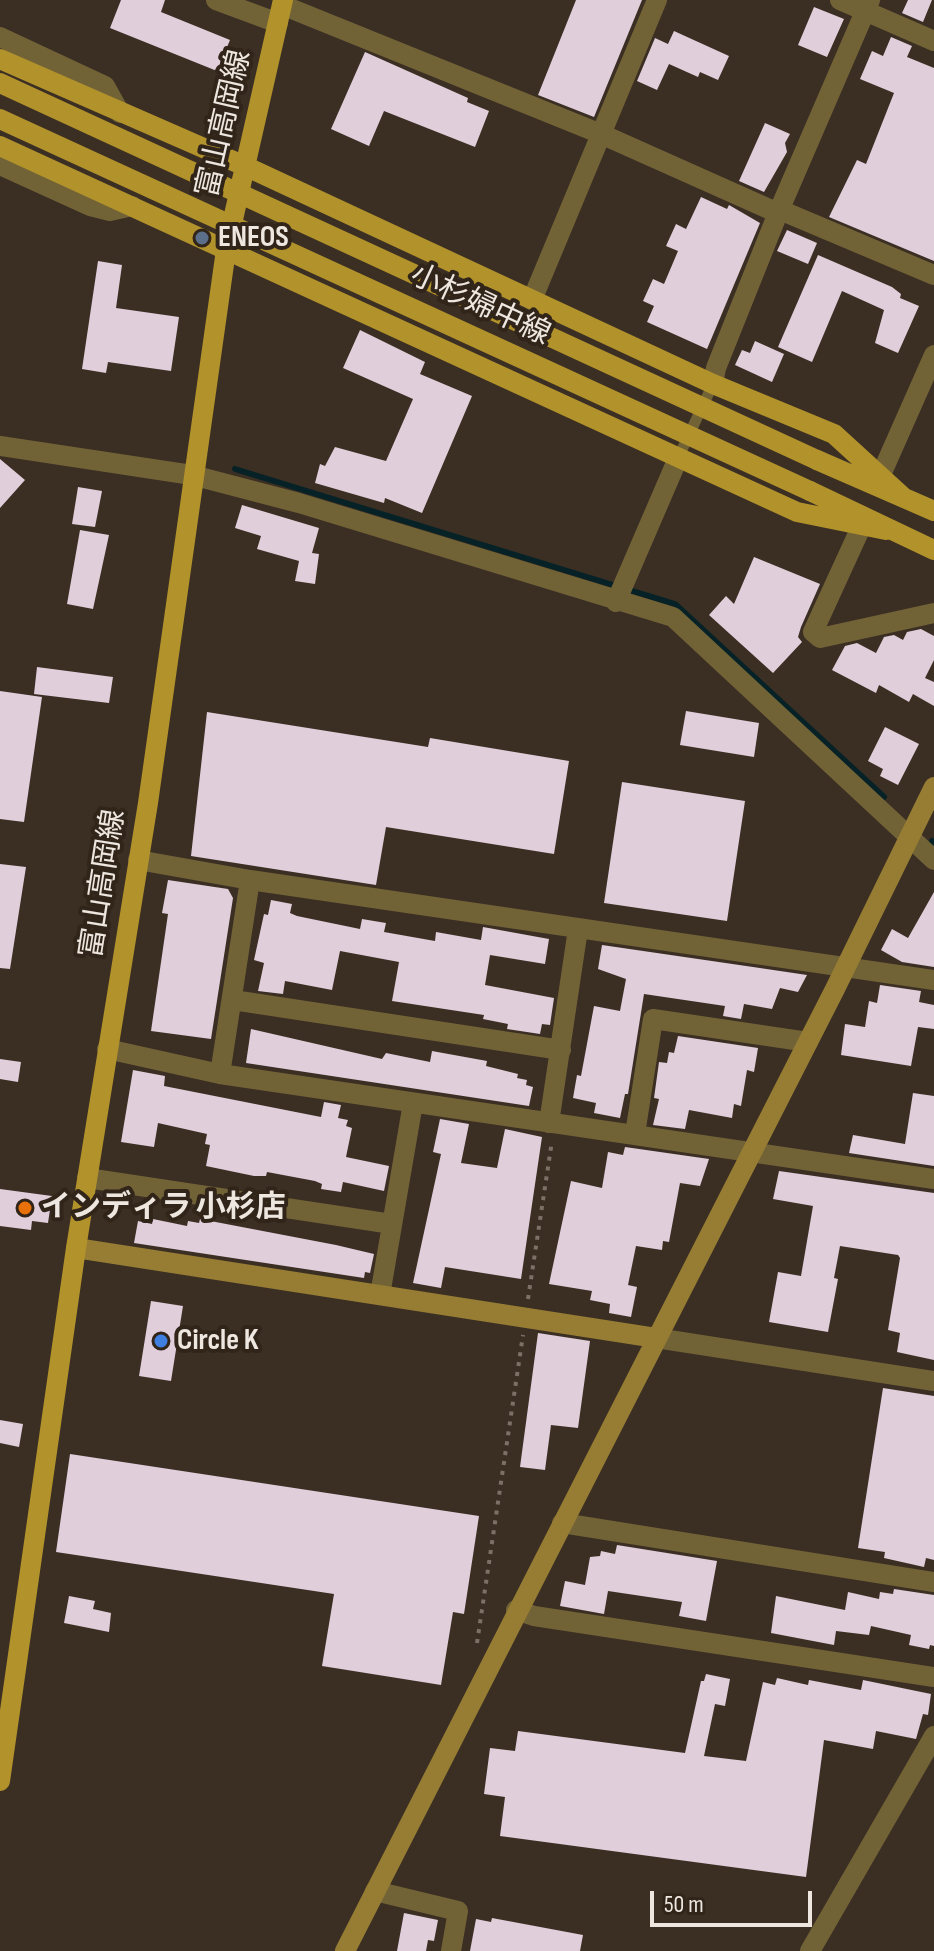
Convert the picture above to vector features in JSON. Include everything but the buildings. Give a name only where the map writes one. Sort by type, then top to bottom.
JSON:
[{"type":"main road","name":"富山高岡線","points":[[0,1781],[76,1248],[138,860],[226,250],[281,9]]},
{"type":"main road","points":[[0,59],[247,167],[713,384],[834,434],[904,498]]},
{"type":"main road","name":"小杉婦中線","points":[[0,83],[934,511]]},
{"type":"main road","name":"小杉婦中線","points":[[0,119],[934,550]]},
{"type":"main road","points":[[0,146],[797,512],[886,530]]},
{"type":"street","points":[[216,0],[281,9],[601,134],[779,212],[934,275]]},
{"type":"street","points":[[532,300],[657,0]]},
{"type":"street","points":[[840,0],[868,5],[934,41]]},
{"type":"street","points":[[713,384],[716,368],[779,212],[868,5]]},
{"type":"street","points":[[0,37],[105,86],[120,113]]},
{"type":"street","points":[[0,165],[90,206],[110,211],[132,206]]},
{"type":"street","points":[[880,477],[934,355]]},
{"type":"street","points":[[0,446],[192,475],[299,503],[673,617],[934,860]]},
{"type":"street","points":[[616,602],[679,456]]},
{"type":"street","points":[[862,525],[813,632],[820,638],[934,613]]},
{"type":"street","points":[[345,1951],[516,1610],[754,1150],[909,836],[929,808],[934,787]]},
{"type":"street","points":[[138,860],[250,880],[934,980]]},
{"type":"street","points":[[220,1074],[250,880]]},
{"type":"street","points":[[552,1123],[578,929]]},
{"type":"street","points":[[233,1000],[561,1050]]},
{"type":"street","points":[[635,1134],[653,1019],[808,1042]]},
{"type":"street","points":[[107,1049],[220,1074],[754,1150],[934,1179]]},
{"type":"street","points":[[380,1295],[413,1103]]},
{"type":"street","points":[[87,1178],[392,1224]]},
{"type":"street","points":[[76,1248],[934,1381]]},
{"type":"street","points":[[562,1523],[934,1582]]},
{"type":"street","points":[[516,1610],[534,1616],[934,1677]]},
{"type":"street","points":[[810,1951],[934,1736]]},
{"type":"street","points":[[375,1891],[458,1911],[451,1951]]},
{"type":"lane","points":[[679,456],[713,384]]},
{"type":"path","points":[[488,1670],[474,1660],[552,1123]]},
{"type":"waterway","points":[[235,469],[675,604],[884,797]]},
{"type":"place","name":"ENEOS","points":[[202,238]]},
{"type":"place","name":"インディラ 小杉店","points":[[25,1208]]},
{"type":"place","name":"Circle K","points":[[161,1341]]}]
